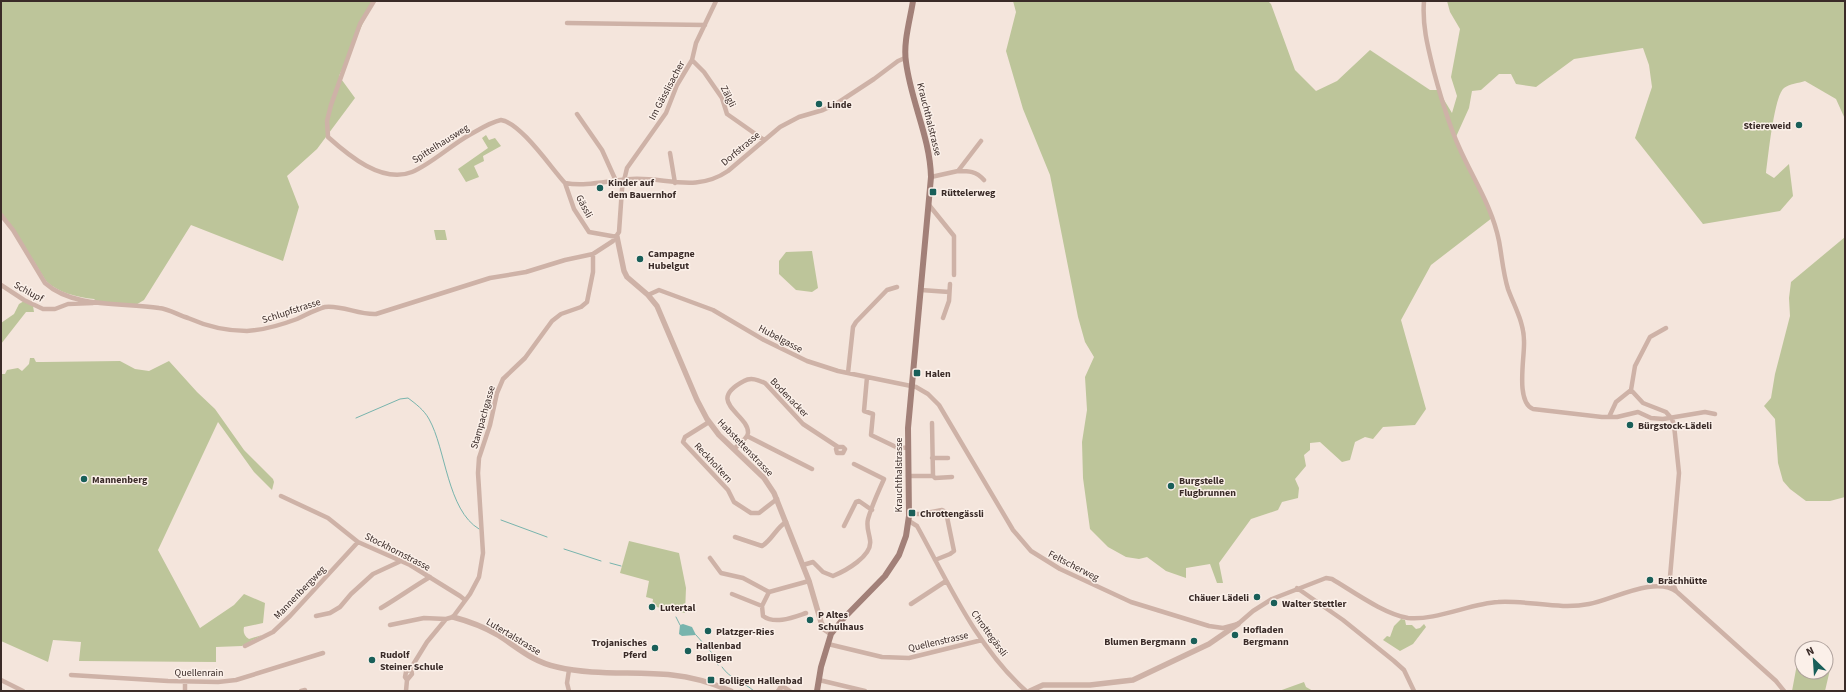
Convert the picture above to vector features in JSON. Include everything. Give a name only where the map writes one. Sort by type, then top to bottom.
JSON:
[{"type":"main road","name":"Krauchthalstrasse","points":[[831,634],[843,619],[885,576],[895,562],[904,542],[909,514],[908,448],[912,386],[931,177],[927,141],[914,96],[906,58],[913,1]]},
{"type":"main road","points":[[817,691],[831,634]]},
{"type":"street","name":"Spittelhausweg","points":[[374,1],[361,22],[331,105],[327,121],[328,138],[349,154],[374,168],[387,173],[400,174],[415,170],[453,144],[494,122],[504,120],[518,129],[565,183]]},
{"type":"street","name":"Im Gässlisacher","points":[[624,180],[625,172],[630,162],[666,113],[677,85],[692,60],[695,46],[716,1]]},
{"type":"street","points":[[1424,1],[1423,17],[1425,34],[1439,95],[1459,148],[1487,201],[1498,235],[1507,285],[1522,325],[1524,341],[1522,379],[1526,404],[1533,409],[1608,417],[1620,416],[1635,412],[1653,419],[1672,419],[1705,412],[1714,414]]},
{"type":"street","points":[[567,23],[705,25]]},
{"type":"street","name":"Dorfstrasse","points":[[624,180],[634,179],[675,183],[696,182],[718,177],[728,171],[764,140],[791,121],[836,104],[898,61],[906,58]]},
{"type":"street","name":"Zälgli","points":[[692,60],[704,72],[722,98],[727,114],[764,140]]},
{"type":"street","points":[[577,114],[602,150],[616,181]]},
{"type":"street","points":[[755,135],[755,147]]},
{"type":"street","points":[[958,171],[981,141]]},
{"type":"street","points":[[670,153],[675,183]]},
{"type":"street","points":[[931,177],[958,171],[975,172],[984,180]]},
{"type":"street","points":[[565,183],[586,184],[624,180],[621,220],[617,237]]},
{"type":"street","name":"Gässli","points":[[565,183],[574,209],[590,232],[617,237]]},
{"type":"street","points":[[929,205],[954,236],[954,275]]},
{"type":"street","name":"Schlupfstrasse","points":[[1,215],[13,230],[38,273],[49,286],[66,296],[82,300],[160,308],[206,325],[232,330],[259,330],[284,324],[324,308],[339,308],[362,314],[384,312],[490,278],[526,272],[565,260],[593,254],[608,246],[617,237]]},
{"type":"street","name":"Habstettenstrasse","points":[[617,237],[626,275],[631,282],[648,295],[657,306],[697,400],[709,422],[764,478],[777,499],[809,581],[824,629],[831,634]]},
{"type":"street","name":"Stampachgasse","points":[[453,617],[479,577],[483,558],[483,532],[478,473],[479,458],[490,425],[497,393],[503,380],[525,358],[552,320],[561,314],[582,307],[587,302],[593,272],[593,254]]},
{"type":"street","points":[[943,318],[949,301],[950,284]]},
{"type":"street","name":"Schlupf","points":[[1,285],[37,307],[48,310],[57,309],[65,305],[91,304],[96,301]]},
{"type":"street","points":[[848,373],[853,327],[887,290],[897,287]]},
{"type":"street","name":"Hubelgasse","points":[[648,295],[659,290],[703,306],[794,356],[813,364],[867,378],[912,386]]},
{"type":"street","points":[[921,290],[949,292]]},
{"type":"street","points":[[1608,417],[1616,402],[1631,390],[1635,366],[1650,337],[1666,328]]},
{"type":"street","points":[[867,378],[864,411],[873,414],[871,435],[896,447],[908,448]]},
{"type":"street","name":"Bodenacker","points":[[747,436],[748,430],[744,423],[729,406],[729,393],[737,385],[747,380],[756,379],[765,383],[803,424],[838,447]]},
{"type":"street","name":"Feltscherweg","points":[[912,386],[928,394],[939,405],[1013,530],[1027,547],[1039,558],[1131,602],[1213,627],[1223,628],[1238,624]]},
{"type":"street","points":[[1631,390],[1643,403],[1664,411],[1672,419],[1679,473],[1670,577],[1662,586]]},
{"type":"street","name":"Reckholtern","points":[[709,422],[684,437],[684,442],[728,490],[734,502],[750,512],[759,513],[777,499]]},
{"type":"street","points":[[932,423],[933,476]]},
{"type":"street","points":[[734,449],[747,436],[812,468]]},
{"type":"street","points":[[932,458],[948,458]]},
{"type":"street","points":[[803,565],[813,562],[823,572],[833,576],[860,560],[869,548],[870,540],[867,530],[868,518],[884,479],[854,464]]},
{"type":"street","points":[[908,476],[933,476],[935,478],[952,477]]},
{"type":"street","name":"Stockhornstrasse","points":[[280,496],[332,520],[358,542],[430,577],[465,600]]},
{"type":"street","points":[[844,526],[856,502],[859,501],[872,510]]},
{"type":"street","points":[[909,514],[921,514],[942,510],[946,512],[954,551],[936,560]]},
{"type":"street","name":"Chrottegässli","points":[[908,521],[917,526],[972,628],[1010,676],[1026,691]]},
{"type":"street","points":[[734,537],[762,546],[767,543],[780,526],[786,522]]},
{"type":"street","name":"Mannenbergweg","points":[[245,646],[265,637],[284,621],[358,542]]},
{"type":"street","points":[[710,558],[721,573],[744,578],[769,592],[809,581]]},
{"type":"street","points":[[316,616],[330,613],[340,607],[351,594],[373,574],[401,562]]},
{"type":"street","points":[[381,608],[430,577]]},
{"type":"street","points":[[1670,577],[1676,592]]},
{"type":"street","points":[[1030,691],[1043,685],[1090,685],[1133,680],[1209,644],[1263,605],[1297,588],[1322,579],[1330,579],[1391,612],[1413,618],[1498,602],[1536,605],[1588,605],[1630,591],[1662,586],[1672,588],[1776,681],[1784,691]]},
{"type":"street","points":[[911,604],[946,581]]},
{"type":"street","points":[[1297,588],[1343,620],[1394,661],[1404,670],[1414,691]]},
{"type":"street","points":[[769,592],[762,606],[763,616],[766,618],[787,619],[806,613]]},
{"type":"street","points":[[732,594],[762,606]]},
{"type":"street","points":[[390,625],[424,618],[446,619],[453,617]]},
{"type":"street","name":"Lutertalstrasse","points":[[453,617],[492,632],[537,661],[569,670],[595,673],[680,676],[710,683],[731,691]]},
{"type":"street","points":[[406,691],[407,680],[412,674],[411,668],[427,642],[446,619]]},
{"type":"street","name":"Quellenstrasse","points":[[828,644],[882,657],[909,658],[982,640]]},
{"type":"street","name":"Quellenrain","points":[[71,675],[185,682],[218,682],[236,680],[324,653]]},
{"type":"street","points":[[569,670],[567,685],[569,691]]},
{"type":"street","points":[[1,680],[23,691]]},
{"type":"street","points":[[819,680],[865,691]]},
{"type":"street","points":[[185,682],[185,691]]},
{"type":"street","points":[[778,691],[782,687],[790,691]]},
{"type":"green space","points":[[1,1],[373,1],[339,76],[355,98],[317,149],[287,176],[299,207],[283,261],[191,225],[144,300],[134,306],[96,301],[94,299],[74,296],[56,289],[46,281],[14,229],[1,213]]},
{"type":"green space","points":[[1013,1],[1268,1],[1271,4],[1295,70],[1316,91],[1337,81],[1370,50],[1430,90],[1438,90],[1452,113],[1457,96],[1451,77],[1460,29],[1450,12],[1447,1],[1845,1],[1845,119],[1836,99],[1805,81],[1784,88],[1780,93],[1774,114],[1766,173],[1774,178],[1789,164],[1793,196],[1780,211],[1703,224],[1635,138],[1652,87],[1649,65],[1643,48],[1574,59],[1536,87],[1516,84],[1511,74],[1499,74],[1481,90],[1472,91],[1469,108],[1455,139],[1492,218],[1431,265],[1401,320],[1426,409],[1415,425],[1383,427],[1373,439],[1365,437],[1355,442],[1350,460],[1342,462],[1320,442],[1310,443],[1310,450],[1304,455],[1306,466],[1295,479],[1299,488],[1298,498],[1282,502],[1278,510],[1251,519],[1219,563],[1223,583],[1217,583],[1210,564],[1186,568],[1186,578],[1166,571],[1147,557],[1139,559],[1126,557],[1108,547],[1090,529],[1083,478],[1082,442],[1087,410],[1085,377],[1094,357],[1085,342],[1078,317],[1050,175],[1023,109],[1006,51],[1016,12]]},
{"type":"green space","points":[[486,135],[489,140],[495,138],[501,146],[483,156],[484,161],[474,166],[479,177],[466,182],[458,169],[488,148],[482,138]]},
{"type":"green space","points":[[434,230],[445,230],[447,240],[436,240]]},
{"type":"green space","points":[[1845,237],[1845,497],[1830,501],[1806,501],[1790,489],[1783,481],[1778,463],[1775,419],[1764,406],[1771,398],[1775,374],[1790,316],[1789,298],[1791,282]]},
{"type":"green space","points":[[812,251],[818,288],[812,292],[796,290],[779,274],[779,261],[786,252]]},
{"type":"green space","points":[[24,301],[33,306],[34,312],[26,312],[1,344],[1,323],[14,314],[19,304]]},
{"type":"green space","points":[[30,358],[34,358],[36,362],[120,361],[135,369],[149,371],[169,361],[197,392],[215,409],[244,450],[273,479],[274,482],[272,490],[254,472],[218,422],[158,550],[200,628],[234,605],[244,594],[265,603],[263,623],[244,627],[244,634],[249,639],[262,635],[242,646],[216,647],[216,662],[79,661],[81,642],[53,640],[48,662],[1,641],[1,374],[5,374],[7,370],[18,368],[22,371],[29,364]]},
{"type":"green space","points":[[629,541],[679,553],[686,588],[685,613],[652,606],[653,599],[646,597],[649,581],[620,573]]},
{"type":"green space","points":[[1401,619],[1405,620],[1406,625],[1412,625],[1416,629],[1420,628],[1424,624],[1426,627],[1413,644],[1400,651],[1383,640],[1387,636],[1390,637],[1394,626]]},
{"type":"green space","points":[[1794,680],[1828,680],[1825,691],[1792,691]]},
{"type":"green space","points":[[1304,682],[1306,687],[1313,691],[1279,691]]},
{"type":"water","points":[[683,624],[692,627],[696,635],[682,636],[679,634],[680,625]]},
{"type":"waterway","points":[[356,418],[400,399],[408,398],[420,407],[429,419],[435,432],[448,478],[460,508],[468,520],[479,529]]},
{"type":"waterway","points":[[501,520],[547,537]]},
{"type":"waterway","points":[[564,549],[601,561]]},
{"type":"waterway","points":[[610,563],[621,566]]},
{"type":"waterway","points":[[676,617],[680,625]]},
{"type":"waterway","points":[[696,635],[712,653],[718,665]]},
{"type":"waterway","points":[[722,667],[729,675],[754,691]]},
{"type":"place","name":"Linde","points":[[819,104]]},
{"type":"place","name":"Stiereweid","points":[[1799,125]]},
{"type":"place","name":"Kinder auf dem Bauernhof","points":[[600,188]]},
{"type":"place","name":"Rüttelerweg","points":[[933,192]]},
{"type":"place","name":"Campagne Hubelgut","points":[[640,259]]},
{"type":"place","name":"Halen","points":[[917,373]]},
{"type":"place","name":"Bürgstock-Lädeli","points":[[1630,425]]},
{"type":"place","name":"Mannenberg","points":[[84,479]]},
{"type":"place","name":"Burgstelle Flugbrunnen","points":[[1171,486]]},
{"type":"place","name":"Chrottengässli","points":[[912,513]]},
{"type":"place","name":"Brächhütte","points":[[1650,580]]},
{"type":"place","name":"Chäuer Lädeli","points":[[1257,597]]},
{"type":"place","name":"Walter Stettler","points":[[1274,603]]},
{"type":"place","name":"Lutertal","points":[[652,607]]},
{"type":"place","name":"P Altes Schulhaus","points":[[810,620]]},
{"type":"place","name":"Platzger-Ries","points":[[708,631]]},
{"type":"place","name":"Hofladen Bergmann","points":[[1235,635]]},
{"type":"place","name":"Blumen Bergmann","points":[[1194,641]]},
{"type":"place","name":"Trojanisches Pferd","points":[[655,648]]},
{"type":"place","name":"Hallenbad Bolligen","points":[[688,651]]},
{"type":"place","name":"Rudolf Steiner Schule","points":[[372,660]]},
{"type":"place","name":"Bolligen Hallenbad","points":[[711,680]]}]
